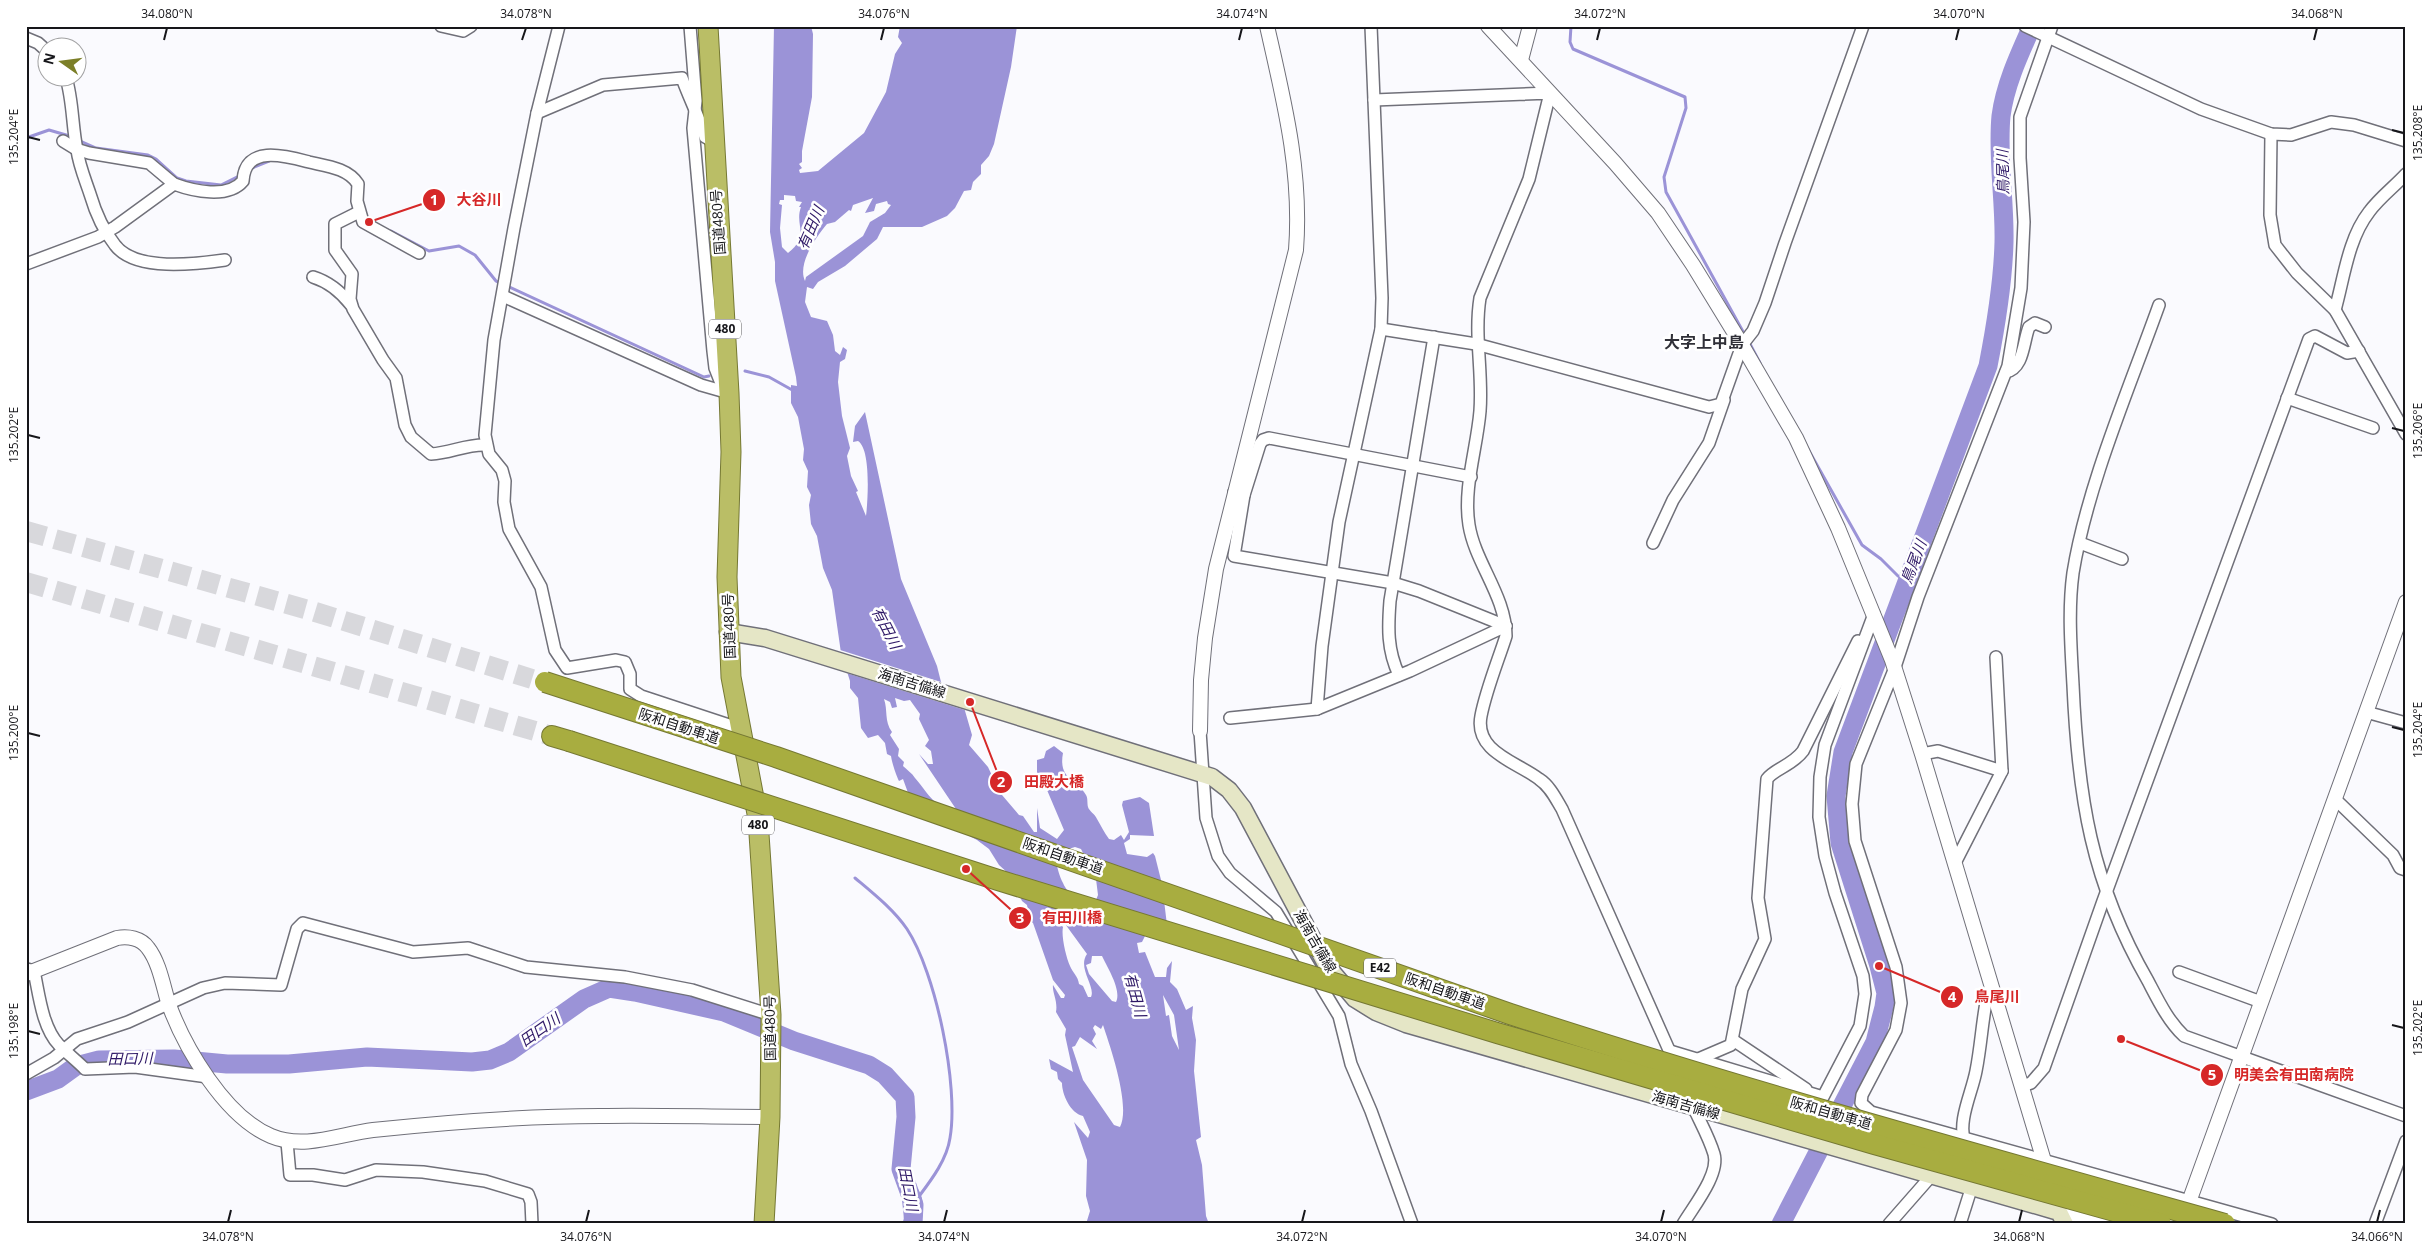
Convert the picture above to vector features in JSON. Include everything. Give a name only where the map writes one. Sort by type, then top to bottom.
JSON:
[{"type":"highway","name":"国道480号","points":[[708,26],[726,392],[731,452],[727,577],[728,632],[731,677],[758,819],[771,1018],[770,1117],[764,1224]]},
{"type":"highway","name":"阪和自動車道","points":[[538,680],[776,757],[1595,1042],[1814,1109],[2225,1224]]},
{"type":"highway","name":"阪和自動車道","points":[[560,738],[998,880],[1496,1033],[2161,1224]]},
{"type":"main road","name":"海南吉備線","points":[[728,632],[765,638],[1197,771],[1221,783],[1243,808],[1326,966],[1347,992],[1365,1006],[1406,1024],[1972,1186],[2062,1218]]},
{"type":"street","points":[[441,26],[463,31],[471,26]]},
{"type":"street","points":[[559,26],[537,113],[494,340],[486,419],[486,444],[489,454],[502,470],[505,481],[504,502],[509,529],[542,587],[555,650],[567,668],[616,660],[625,662],[630,674],[630,689],[641,696],[741,729]]},
{"type":"street","points":[[690,26],[696,101],[693,128],[713,351],[715,368],[726,392]]},
{"type":"street","points":[[1267,26],[1298,186],[1297,234],[1288,288],[1239,493],[1216,569],[1205,638],[1201,680],[1197,771],[1206,818],[1214,845],[1224,866],[1276,912],[1338,1016],[1351,1064],[1371,1111],[1412,1224]]},
{"type":"street","points":[[1317,709],[1317,690],[1339,522],[1381,329],[1382,298],[1372,26]]},
{"type":"street","points":[[1488,26],[1615,163],[1658,213],[1693,264],[1796,438],[1838,528],[1875,615],[1893,665],[1956,863],[2062,1218],[2104,1224]]},
{"type":"street","points":[[1521,60],[1530,26]]},
{"type":"street","points":[[1653,543],[1673,500],[1709,443],[1742,345],[1752,331],[1765,303],[1863,26]]},
{"type":"street","points":[[2025,26],[2048,32],[2201,109],[2271,134],[2291,135],[2331,122],[2354,125],[2406,141]]},
{"type":"street","points":[[2048,32],[2020,117],[2020,158],[2024,222],[2021,288],[2014,340],[2006,372],[1922,587],[1859,754],[1854,773],[1852,804],[1855,842],[1896,967],[1901,1003],[1896,1030],[1862,1095],[1860,1103],[1872,1112],[2272,1224]]},
{"type":"street","points":[[26,38],[38,43]]},
{"type":"street","points":[[537,113],[603,85],[682,78],[705,137],[714,142]]},
{"type":"street","points":[[67,88],[76,150],[96,214],[115,246],[126,254],[142,260],[186,265],[225,260]]},
{"type":"street","points":[[1374,100],[1550,93]]},
{"type":"street","points":[[1550,93],[1529,179],[1480,298],[1476,344],[1480,411],[1468,516],[1471,534],[1503,611],[1506,626],[1506,636],[1481,715],[1481,732],[1494,751],[1541,780],[1562,809],[1715,1155],[1714,1168],[1710,1180],[1683,1224]]},
{"type":"street","points":[[2271,134],[2270,215],[2275,245],[2297,273],[2335,310],[2406,434]]},
{"type":"street","points":[[63,140],[76,150],[149,163],[174,184],[185,188],[214,192],[234,188],[243,181],[244,170],[248,164],[264,156],[282,155],[335,168],[354,178],[358,184],[357,201],[363,222],[368,227],[419,254]]},
{"type":"street","points":[[2335,310],[2348,259],[2362,222],[2369,211],[2406,174]]},
{"type":"street","points":[[26,264],[88,241],[107,231],[174,184]]},
{"type":"street","points":[[353,309],[350,299],[352,274],[335,250],[333,231],[335,224],[359,212]]},
{"type":"street","points":[[313,278],[337,290],[353,309],[383,360],[396,378],[405,425],[420,446],[431,454],[451,451],[472,444],[486,444]]},
{"type":"street","points":[[503,296],[700,385],[726,392]]},
{"type":"street","points":[[2159,305],[2105,458],[2073,574],[2070,608],[2076,741],[2087,828],[2106,892],[2140,968],[2177,1030],[2189,1038],[2241,1058],[2406,1116]]},
{"type":"street","points":[[2006,372],[2011,371],[2018,364],[2029,327],[2034,323],[2045,327]]},
{"type":"street","points":[[1381,329],[1476,344],[1709,407],[1716,407],[1724,400]]},
{"type":"street","points":[[2022,1086],[2031,1083],[2044,1068],[2106,892],[2311,336],[2320,338],[2347,353],[2359,351]]},
{"type":"street","points":[[1399,675],[1390,651],[1388,632],[1393,583],[1434,337]]},
{"type":"street","points":[[2287,398],[2373,428]]},
{"type":"street","points":[[1471,477],[1277,439],[1263,440],[1239,493],[1234,556],[1393,583],[1419,591],[1506,626]]},
{"type":"street","points":[[2080,543],[2122,559]]},
{"type":"street","points":[[2181,1224],[2406,602]]},
{"type":"street","points":[[1696,1060],[1731,1045],[1742,989],[1765,939],[1758,898],[1767,779],[1770,775],[1789,765],[1803,751],[1875,615]]},
{"type":"street","points":[[1670,1052],[1819,1097],[1826,1094],[1860,1026],[1864,1006],[1863,976],[1835,893],[1823,848],[1819,787],[1825,745],[1875,615]]},
{"type":"street","points":[[1230,718],[1317,709],[1399,675],[1506,626]]},
{"type":"street","points":[[1956,863],[2002,771],[1996,657]]},
{"type":"street","points":[[2366,712],[2406,723]]},
{"type":"street","points":[[1922,754],[1938,751],[2002,771]]},
{"type":"street","points":[[2335,799],[2393,855],[2400,868],[2406,870]]},
{"type":"street","points":[[26,1074],[68,1052],[77,1039],[128,1022],[203,988],[225,982],[281,985],[297,929],[303,923],[413,952],[468,948],[526,966],[625,976],[692,990],[771,1018]]},
{"type":"street","points":[[204,1072],[135,1067],[85,1069],[59,1045],[49,1028],[29,971],[112,939],[129,937],[148,947],[185,1044],[204,1072],[233,1107],[255,1128],[287,1142],[332,1138],[389,1129],[559,1117],[770,1117]]},
{"type":"street","points":[[2179,972],[2261,1002]]},
{"type":"street","points":[[1954,1182],[1964,1146],[1965,1114],[1976,1071],[1987,997],[1993,989]]},
{"type":"street","points":[[1733,1040],[1807,1090],[1809,1094]]},
{"type":"street","points":[[2375,1224],[2406,1141]]},
{"type":"street","points":[[287,1142],[290,1175],[313,1175],[345,1180],[376,1170],[423,1172],[485,1181],[528,1194],[531,1202],[532,1224]]},
{"type":"street","points":[[1890,1224],[1932,1175]]},
{"type":"street","points":[[1960,1224],[1972,1186]]},
{"type":"water","name":"有田川","points":[[774,26],[811,26],[813,34],[812,97],[802,151],[802,162],[799,164],[802,168],[799,170],[800,173],[818,171],[864,133],[886,92],[895,54],[902,43],[898,37],[900,26],[1017,26],[1011,67],[994,144],[989,156],[981,165],[981,174],[973,182],[971,190],[964,191],[955,208],[947,216],[922,227],[883,227],[877,239],[845,266],[818,282],[813,289],[807,287],[805,302],[811,317],[827,321],[833,335],[835,351],[840,355],[843,347],[847,350],[845,359],[840,362],[838,382],[842,416],[850,448],[847,456],[851,476],[858,491],[856,492],[866,516],[867,464],[862,446],[858,441],[853,442],[855,426],[865,412],[901,579],[937,666],[941,682],[963,704],[972,735],[969,745],[988,767],[995,782],[1004,791],[1002,795],[1019,815],[1023,816],[1034,832],[1037,832],[1037,808],[1040,828],[1057,839],[1064,830],[1047,790],[1037,775],[1037,760],[1044,758],[1046,751],[1054,746],[1063,753],[1063,769],[1086,795],[1089,808],[1109,839],[1114,840],[1121,835],[1124,840],[1129,832],[1122,805],[1123,801],[1140,797],[1149,803],[1154,836],[1130,835],[1130,839],[1124,843],[1127,854],[1147,857],[1153,853],[1155,856],[1162,884],[1167,925],[1146,934],[1142,942],[1137,943],[1139,953],[1145,952],[1155,977],[1166,977],[1167,968],[1172,961],[1170,982],[1177,989],[1186,1010],[1193,1006],[1192,1018],[1196,1040],[1194,1071],[1201,1137],[1196,1140],[1202,1165],[1206,1216],[1209,1224],[1086,1224],[1090,1211],[1086,1196],[1087,1160],[1074,1122],[1088,1138],[1090,1132],[1083,1116],[1074,1111],[1068,1102],[1057,1072],[1051,1069],[1049,1059],[1073,1072],[1065,1035],[1066,1029],[1056,1012],[1053,985],[1061,998],[1064,998],[1065,995],[1053,980],[1033,923],[1030,921],[1027,905],[1022,901],[1009,874],[999,865],[989,849],[977,840],[931,816],[911,801],[903,779],[899,781],[891,756],[887,754],[885,743],[878,735],[868,738],[861,728],[858,698],[850,688],[850,681],[841,653],[832,590],[823,568],[817,536],[811,524],[809,505],[811,495],[807,487],[808,471],[803,460],[804,449],[798,417],[791,403],[791,385],[797,386],[796,377],[775,281],[775,262],[770,232]],"holes":[[[784,195],[795,196],[796,201],[802,202],[799,207],[801,207],[799,214],[799,241],[788,253],[782,247],[780,228],[782,205],[779,204],[780,200],[784,200]],[[873,198],[865,213],[874,211],[876,204],[887,201],[891,205],[885,213],[870,222],[863,236],[806,277],[805,281],[803,274],[806,259],[818,236],[827,224],[835,222],[849,210],[851,211],[853,205]],[[895,698],[904,701],[910,700],[920,714],[919,719],[929,740],[925,746],[931,751],[933,764],[928,764],[919,754],[958,812],[942,806],[932,799],[903,766],[904,762],[898,756],[899,749],[890,735],[892,732],[888,724],[884,699],[890,702],[892,708],[897,707]],[[1075,847],[1081,849],[1096,879],[1098,895],[1096,900],[1105,924],[1087,913],[1070,894],[1062,880],[1055,860],[1065,850]],[[1060,917],[1087,954],[1084,965],[1091,988],[1091,997],[1088,997],[1083,986],[1079,984],[1070,966],[1064,946],[1063,927],[1059,923]],[[1092,956],[1102,956],[1116,985],[1116,1002],[1112,1001],[1089,974],[1086,965],[1091,963]],[[1163,995],[1174,1015],[1179,1050],[1172,1036],[1169,1015],[1166,1016]],[[1095,1025],[1101,1029],[1103,1025],[1121,1091],[1123,1117],[1120,1127],[1114,1125],[1083,1080],[1072,1047],[1075,1046],[1080,1037],[1097,1049],[1092,1041],[1096,1034],[1093,1028]]]},
{"type":"water","points":[[902,1178],[915,1185],[919,1190],[923,1202],[921,1224],[902,1224],[904,1219],[902,1200],[906,1199],[906,1195],[900,1193],[899,1179]]},
{"type":"pier","points":[[837,649],[944,683],[965,702],[968,711],[843,672]]},
{"type":"waterway","points":[[1571,26],[1570,42],[1573,49],[1685,97],[1686,108],[1664,177],[1666,192],[1746,337]]},
{"type":"waterway","name":"鳥尾川","points":[[1781,1224],[1875,1042],[1884,1007],[1886,993],[1879,966],[1840,843],[1836,796],[1843,752],[1988,366],[1999,304],[2003,257],[2001,116],[2009,82],[2032,26]]},
{"type":"waterway","points":[[26,138],[49,130],[73,137]]},
{"type":"waterway","points":[[78,140],[96,148],[148,155],[156,159],[177,178],[186,181],[221,185],[241,175]]},
{"type":"waterway","points":[[252,168],[269,161]]},
{"type":"waterway","points":[[391,231],[429,251],[459,246],[475,255],[496,281],[501,284]]},
{"type":"waterway","points":[[507,286],[704,377],[709,376]]},
{"type":"waterway","points":[[1749,342],[1760,363]]},
{"type":"waterway","points":[[745,371],[769,377],[794,391]]},
{"type":"waterway","points":[[1808,449],[1862,545],[1881,559],[1898,576],[1908,581]]},
{"type":"waterway","points":[[855,878],[889,908],[907,929],[918,948],[927,973],[943,1030],[951,1090],[952,1116],[950,1138],[946,1154],[920,1195]]},
{"type":"waterway","name":"田口川","points":[[26,1091],[58,1079],[76,1066],[99,1060],[174,1059],[227,1064],[289,1064],[367,1057],[472,1062],[490,1060],[509,1052],[584,999],[609,988],[724,1012],[794,1041],[869,1065],[885,1075],[905,1097],[906,1117],[901,1169],[914,1205],[913,1224]]},
{"type":"tunnel","points":[[26,531],[312,611],[532,679]]},
{"type":"tunnel","points":[[26,582],[552,736]]},
{"type":"place","name":"大谷川","points":[[369,222]]},
{"type":"place","name":"田殿大橋","points":[[970,702]]},
{"type":"place","name":"有田川橋","points":[[966,869]]},
{"type":"place","name":"鳥尾川","points":[[1879,966]]},
{"type":"place","name":"明美会有田南病院","points":[[2121,1039]]},
{"type":"district","name":"大字上中島","points":[[1704,342]]}]
